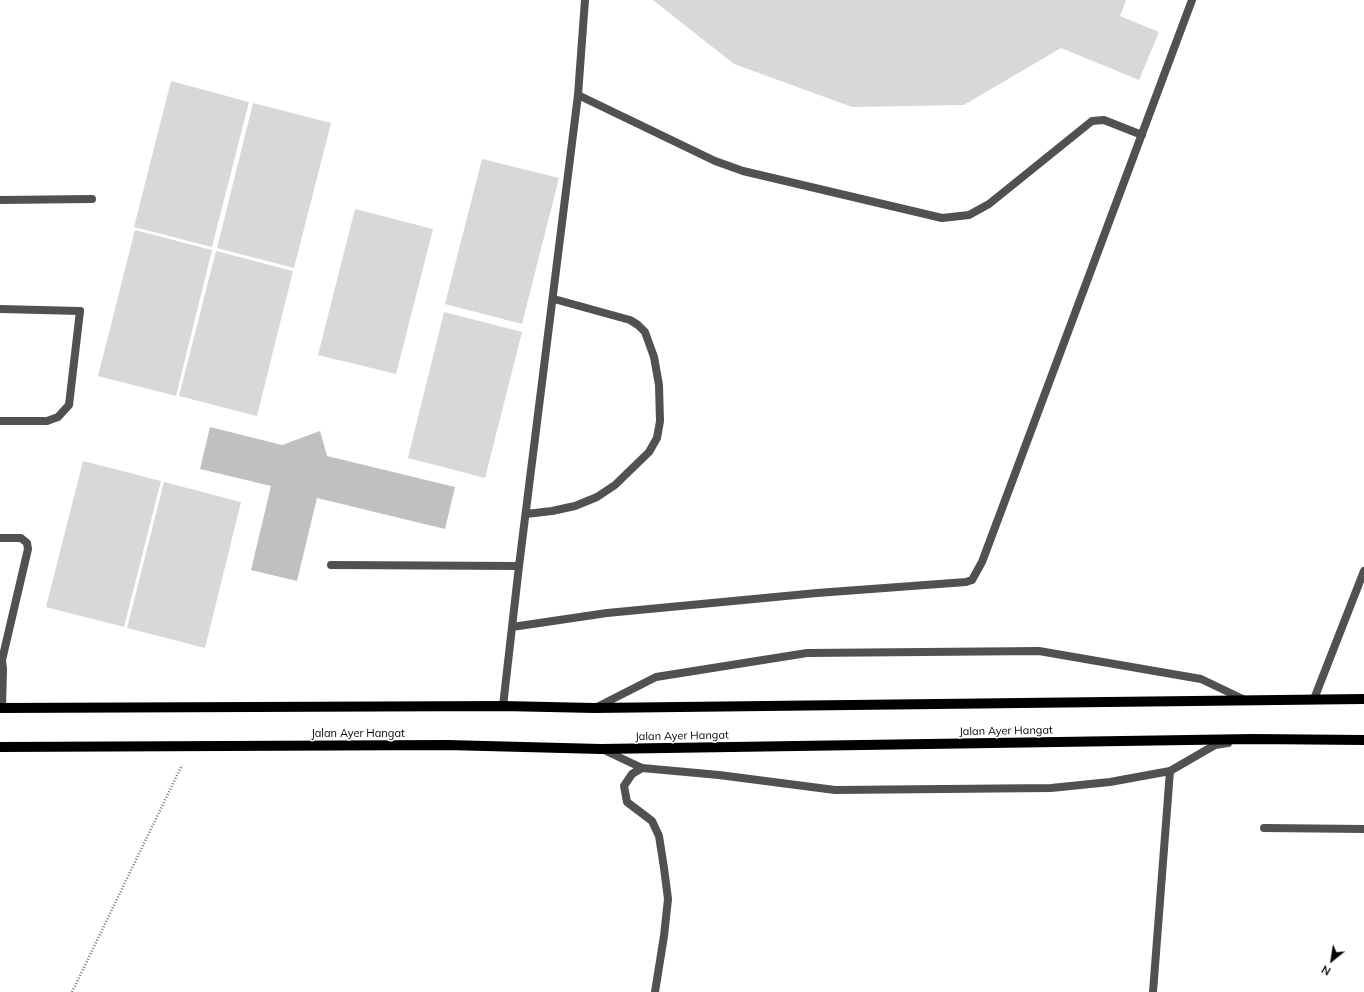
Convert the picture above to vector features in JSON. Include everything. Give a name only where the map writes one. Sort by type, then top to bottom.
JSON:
[{"type":"main road","points":[[1,708],[503,706],[594,708],[1246,701],[1364,698]]},
{"type":"main road","name":"Jalan Ayer Hangat","points":[[0,747],[447,746],[601,749],[1253,739],[1364,740]]},
{"type":"street","points":[[503,706],[578,95],[585,0]]},
{"type":"street","points":[[512,627],[607,613],[817,593],[966,582],[972,580],[982,562],[1192,0]]},
{"type":"street","points":[[578,95],[715,161],[743,171],[942,218],[969,215],[989,204],[1092,121],[1104,120],[1142,135]]},
{"type":"street","points":[[0,200],[92,199]]},
{"type":"street","points":[[526,514],[552,511],[575,506],[596,497],[615,485],[650,452],[657,438],[660,421],[659,385],[654,357],[645,332],[630,320],[554,299]]},
{"type":"street","points":[[0,309],[80,310],[69,405],[58,417],[47,421],[0,421]]},
{"type":"street","points":[[0,538],[20,538],[27,543],[28,549],[1,660],[1,708]]},
{"type":"street","points":[[331,565],[519,566]]},
{"type":"street","points":[[1314,699],[1364,571]]},
{"type":"street","points":[[594,708],[656,677],[807,653],[1039,651],[1201,679],[1246,701]]},
{"type":"street","points":[[601,749],[642,768],[719,775],[835,790],[1051,788],[1110,782],[1170,771],[1215,745],[1253,739]]},
{"type":"street","points":[[642,768],[632,774],[624,786],[627,802],[652,821],[659,836],[664,868],[668,899],[655,992]]},
{"type":"street","points":[[1153,992],[1170,771]]},
{"type":"street","points":[[1264,828],[1364,830]]},
{"type":"path","points":[[72,992],[191,747]]},
{"type":"shaded area","points":[[653,0],[1126,0],[1120,16],[1159,32],[1139,80],[1061,48],[964,105],[852,107],[734,64]]},
{"type":"shaded area","points":[[171,81],[249,102],[212,247],[134,227]]},
{"type":"shaded area","points":[[253,103],[331,123],[294,268],[217,248]]},
{"type":"shaded area","points":[[482,159],[559,178],[522,324],[445,304]]},
{"type":"shaded area","points":[[355,209],[433,229],[396,374],[318,355]]},
{"type":"shaded area","points":[[135,230],[212,250],[176,396],[98,376]]},
{"type":"shaded area","points":[[216,251],[293,271],[257,416],[179,396]]},
{"type":"shaded area","points":[[444,312],[522,332],[485,478],[408,458]]},
{"type":"shaded area","points":[[83,461],[161,481],[124,627],[46,607]]},
{"type":"shaded area","points":[[164,482],[241,502],[205,648],[127,628]]},
{"type":"building","points":[[210,427],[282,445],[320,431],[327,456],[455,487],[445,529],[317,498],[297,581],[251,570],[271,486],[200,469]]}]
